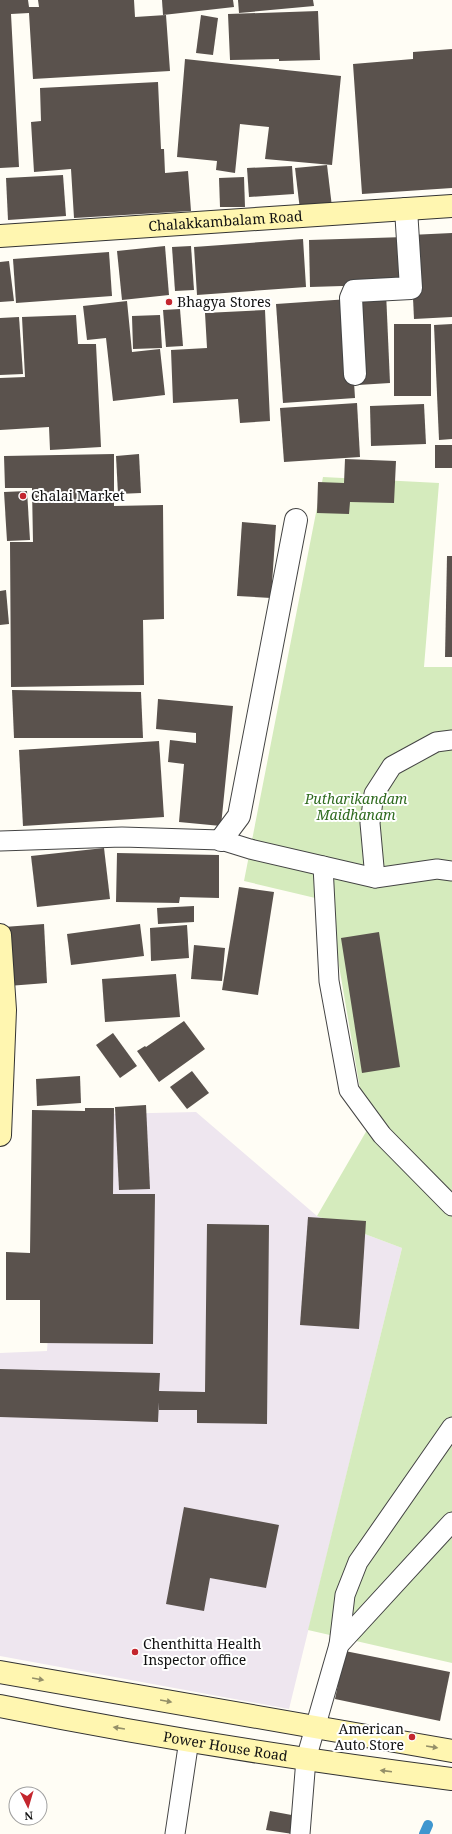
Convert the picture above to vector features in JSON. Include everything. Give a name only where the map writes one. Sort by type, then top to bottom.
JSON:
[{"type":"main road","name":"Chalakkambalam Road","points":[[0,236],[452,206]]},
{"type":"main road","points":[[0,935],[5,1010],[0,1135]]},
{"type":"main road","points":[[0,1672],[452,1751]]},
{"type":"main road","name":"Power House Road","points":[[0,1706],[71,1720],[306,1759],[452,1779]]},
{"type":"street","points":[[355,374],[351,298],[354,291],[411,288],[406,209]]},
{"type":"street","points":[[221,840],[239,816],[296,520]]},
{"type":"lane","points":[[375,878],[370,823],[374,794],[392,766],[436,742],[452,740]]},
{"type":"lane","points":[[0,841],[122,837],[221,840],[250,849],[375,878],[437,869],[452,871]]},
{"type":"lane","points":[[324,866],[329,981],[350,1090],[382,1135],[452,1206]]},
{"type":"lane","points":[[300,1834],[306,1759],[339,1645],[345,1595],[358,1562],[452,1427]]},
{"type":"lane","points":[[339,1645],[452,1522]]},
{"type":"lane","points":[[175,1834],[189,1740]]},
{"type":"shaded area","points":[[196,1112],[317,1216],[402,1248],[289,1709],[0,1656],[0,1353],[47,1351],[63,1115]]},
{"type":"green space","name":"Putharikandam Maidhanam","points":[[323,477],[439,483],[424,667],[452,667],[452,1663],[308,1630],[402,1248],[317,1216],[367,1130],[328,901],[244,881]]},
{"type":"building","points":[[0,0],[28,0],[29,7],[39,7],[38,0],[134,0],[135,17],[166,15],[170,71],[33,79],[29,13],[11,14],[19,167],[0,168]]},
{"type":"building","points":[[162,0],[233,0],[234,7],[163,15]]},
{"type":"building","points":[[238,0],[313,0],[314,6],[239,13]]},
{"type":"building","points":[[318,11],[320,60],[230,60],[228,14]]},
{"type":"building","points":[[201,15],[218,18],[213,55],[196,53]]},
{"type":"building","points":[[452,49],[452,188],[362,194],[353,64],[413,59],[413,52]]},
{"type":"building","points":[[185,59],[341,76],[332,165],[265,159],[269,127],[240,124],[235,173],[216,170],[217,161],[177,157]]},
{"type":"building","points":[[158,82],[161,149],[164,149],[165,173],[188,171],[191,211],[74,218],[71,169],[34,172],[31,122],[41,121],[40,88]]},
{"type":"building","points":[[327,165],[332,207],[300,210],[295,168]]},
{"type":"building","points":[[292,166],[294,194],[249,197],[247,168]]},
{"type":"building","points":[[63,175],[66,216],[8,220],[6,178]]},
{"type":"building","points":[[244,177],[245,207],[220,207],[219,178]]},
{"type":"building","points":[[452,233],[452,317],[414,319],[410,235]]},
{"type":"building","points":[[405,237],[407,284],[310,287],[309,240]]},
{"type":"building","points":[[303,239],[306,287],[197,295],[194,247]]},
{"type":"building","points":[[165,246],[169,295],[122,300],[117,251]]},
{"type":"building","points":[[191,246],[194,290],[175,291],[172,247]]},
{"type":"building","points":[[109,252],[112,296],[16,303],[13,259]]},
{"type":"building","points":[[9,261],[14,301],[0,302],[0,262]]},
{"type":"building","points":[[386,292],[390,383],[358,385],[354,293]]},
{"type":"building","points":[[349,299],[355,398],[283,403],[276,304]]},
{"type":"building","points":[[127,301],[132,352],[160,349],[165,395],[113,401],[106,338],[87,340],[83,306]]},
{"type":"building","points":[[180,309],[183,346],[166,347],[163,310]]},
{"type":"building","points":[[265,310],[270,421],[240,423],[238,399],[173,403],[171,350],[207,348],[205,313]]},
{"type":"building","points":[[76,315],[78,344],[96,344],[101,447],[50,450],[49,427],[0,430],[0,378],[25,377],[22,317]]},
{"type":"building","points":[[160,315],[162,348],[133,349],[132,316]]},
{"type":"building","points":[[19,317],[23,374],[0,375],[0,318]]},
{"type":"building","points":[[394,324],[431,324],[431,396],[394,396]]},
{"type":"building","points":[[452,324],[452,439],[439,440],[434,325]]},
{"type":"building","points":[[357,403],[360,457],[284,462],[280,408]]},
{"type":"building","points":[[424,404],[426,444],[371,446],[370,406]]},
{"type":"building","points":[[435,445],[452,445],[452,468],[435,468]]},
{"type":"building","points":[[114,454],[114,506],[163,505],[164,619],[143,620],[144,685],[11,687],[10,542],[33,542],[32,488],[5,488],[4,456]]},
{"type":"building","points":[[139,454],[141,493],[118,494],[116,456]]},
{"type":"building","points":[[345,459],[396,461],[394,503],[350,502],[349,514],[317,513],[318,482],[344,483]]},
{"type":"building","points":[[27,491],[30,540],[7,541],[4,492]]},
{"type":"building","points":[[242,522],[276,525],[271,598],[237,596]]},
{"type":"building","points":[[447,556],[452,556],[452,657],[445,657]]},
{"type":"building","points":[[6,590],[9,624],[0,625],[0,591]]},
{"type":"building","points":[[12,690],[141,692],[143,738],[14,738]]},
{"type":"building","points":[[158,699],[233,706],[221,826],[179,822],[184,764],[168,762],[170,740],[196,743],[196,733],[156,729]]},
{"type":"building","points":[[159,741],[164,817],[23,826],[19,750]]},
{"type":"building","points":[[104,848],[110,899],[37,907],[31,856]]},
{"type":"building","points":[[117,853],[219,855],[219,898],[180,897],[179,903],[116,902]]},
{"type":"building","points":[[239,887],[274,892],[258,995],[222,990]]},
{"type":"building","points":[[194,906],[194,922],[158,924],[157,908]]},
{"type":"building","points":[[44,924],[47,983],[8,986],[4,927]]},
{"type":"building","points":[[140,924],[144,956],[71,965],[67,934]]},
{"type":"building","points":[[187,925],[189,958],[151,961],[150,928]]},
{"type":"building","points":[[379,932],[400,1067],[362,1073],[341,938]]},
{"type":"building","points":[[194,945],[225,948],[222,981],[191,979]]},
{"type":"building","points":[[176,974],[180,1017],[105,1022],[102,979]]},
{"type":"building","points":[[184,1021],[205,1049],[159,1082],[137,1051],[145,1046],[146,1047]]},
{"type":"building","points":[[113,1033],[137,1066],[120,1078],[96,1045]]},
{"type":"building","points":[[192,1071],[209,1093],[187,1109],[170,1087]]},
{"type":"building","points":[[80,1076],[81,1103],[37,1106],[36,1079]]},
{"type":"building","points":[[146,1105],[150,1189],[119,1190],[115,1107]]},
{"type":"building","points":[[85,1108],[114,1108],[113,1194],[155,1194],[153,1344],[40,1343],[40,1300],[6,1300],[6,1252],[30,1253],[32,1110],[85,1111]]},
{"type":"building","points":[[308,1217],[366,1221],[359,1329],[300,1325]]},
{"type":"building","points":[[207,1224],[269,1225],[267,1424],[197,1423],[197,1410],[159,1410],[159,1402],[158,1422],[0,1417],[0,1369],[160,1373],[159,1391],[205,1392]]},
{"type":"building","points":[[184,1507],[279,1525],[266,1588],[210,1578],[204,1611],[166,1604]]},
{"type":"building","points":[[345,1651],[450,1672],[440,1721],[335,1699]]},
{"type":"building","points":[[270,1811],[297,1816],[293,1834],[266,1830]]},
{"type":"waterway","points":[[424,1834],[428,1825]]},
{"type":"place","name":"Bhagya Stores","points":[[169,302]]},
{"type":"place","name":"Chalai Market","points":[[23,496]]},
{"type":"place","name":"Chenthitta Health Inspector office","points":[[135,1652]]},
{"type":"place","name":"American Auto Store","points":[[412,1737]]}]
